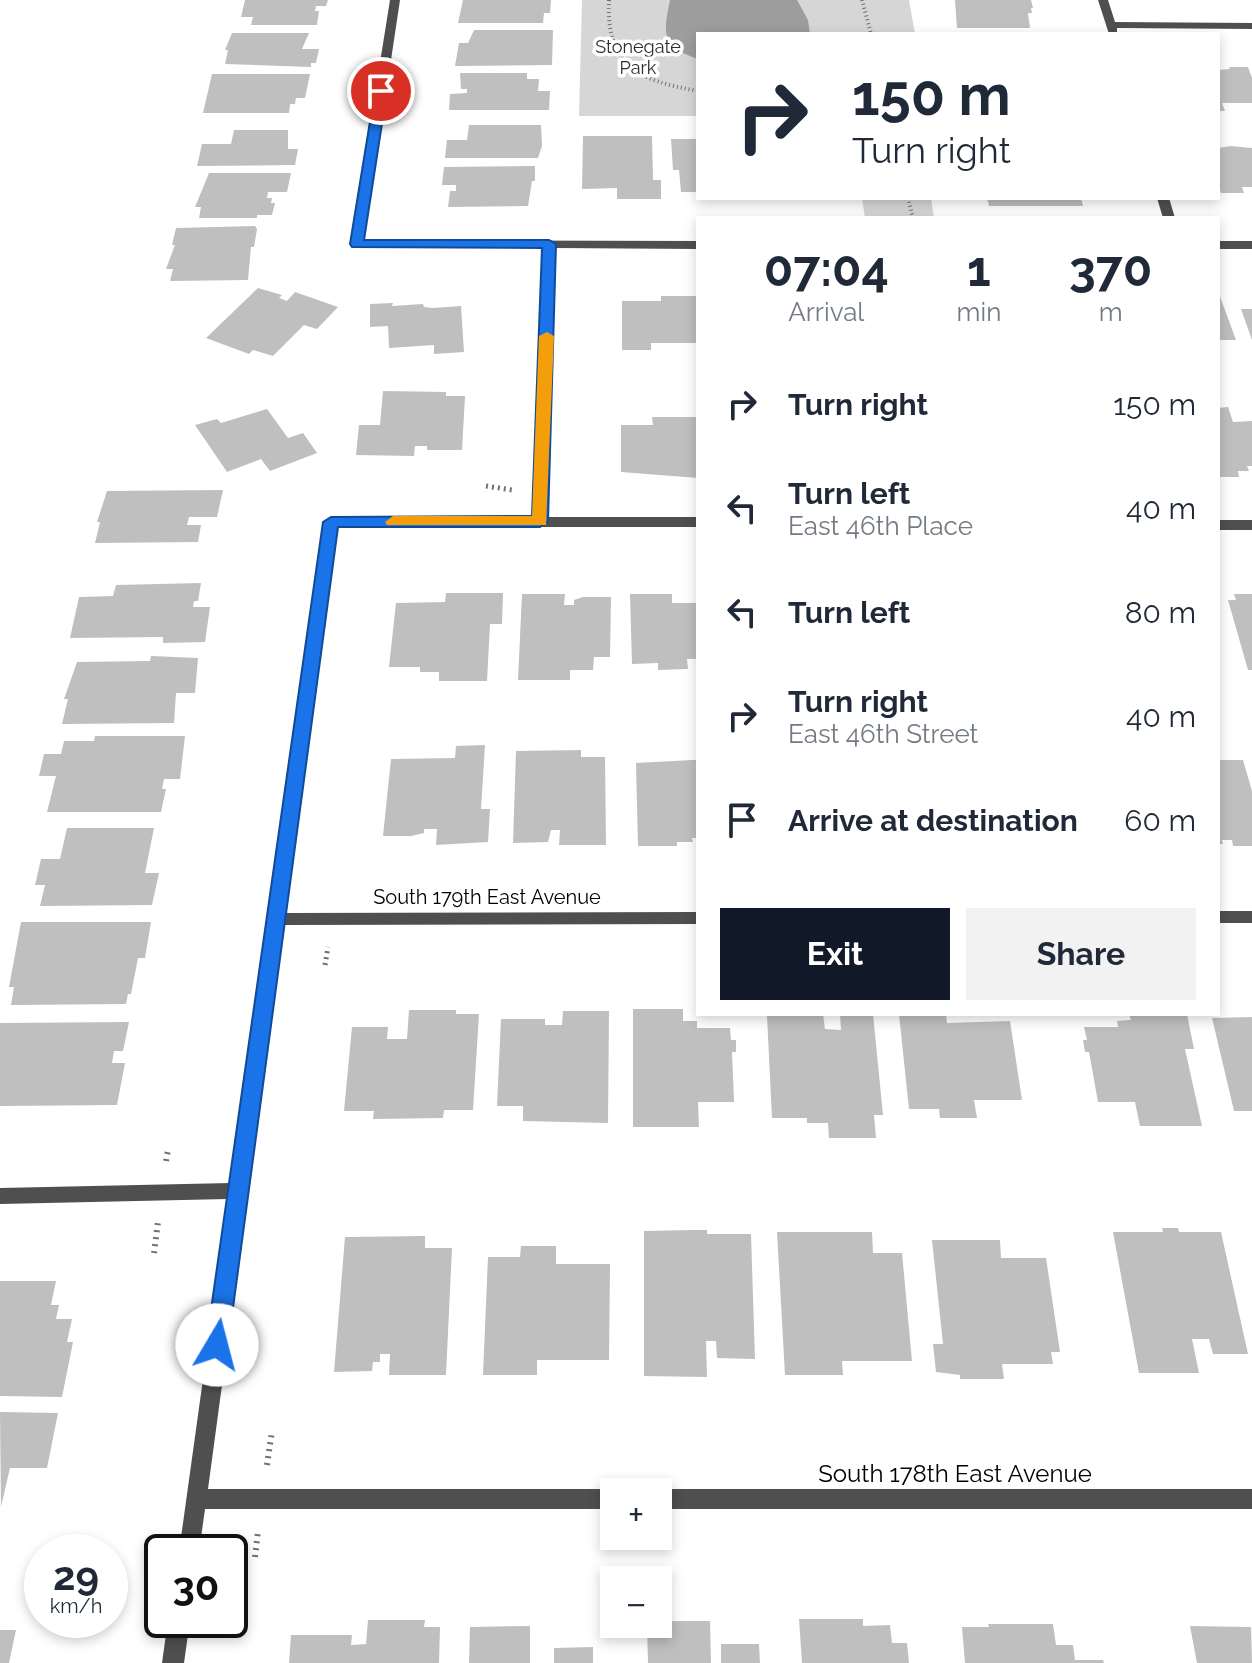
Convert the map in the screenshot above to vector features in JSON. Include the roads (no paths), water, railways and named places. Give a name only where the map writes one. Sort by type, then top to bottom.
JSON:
[{"type":"street","points":[[395,0],[357,244],[696,245]]},
{"type":"street","points":[[1103,0],[1112,30],[1252,26]]},
{"type":"street","points":[[540,521],[549,244]]},
{"type":"street","points":[[1220,245],[1252,245]]},
{"type":"street","points":[[191,1534],[331,522],[696,522]]},
{"type":"street","points":[[1220,525],[1252,525]]},
{"type":"street","points":[[1220,917],[1252,917]]},
{"type":"street","name":"South 179th East Avenue","points":[[276,919],[696,918]]},
{"type":"street","points":[[0,1196],[239,1191]]},
{"type":"street","points":[[196,1499],[600,1499]]},
{"type":"street","name":"South 178th East Avenue","points":[[672,1499],[1252,1499]]},
{"type":"street","points":[[173,1663],[176,1638]]},
{"type":"park label","name":"Stonegate Park","points":[[638,56]]}]
